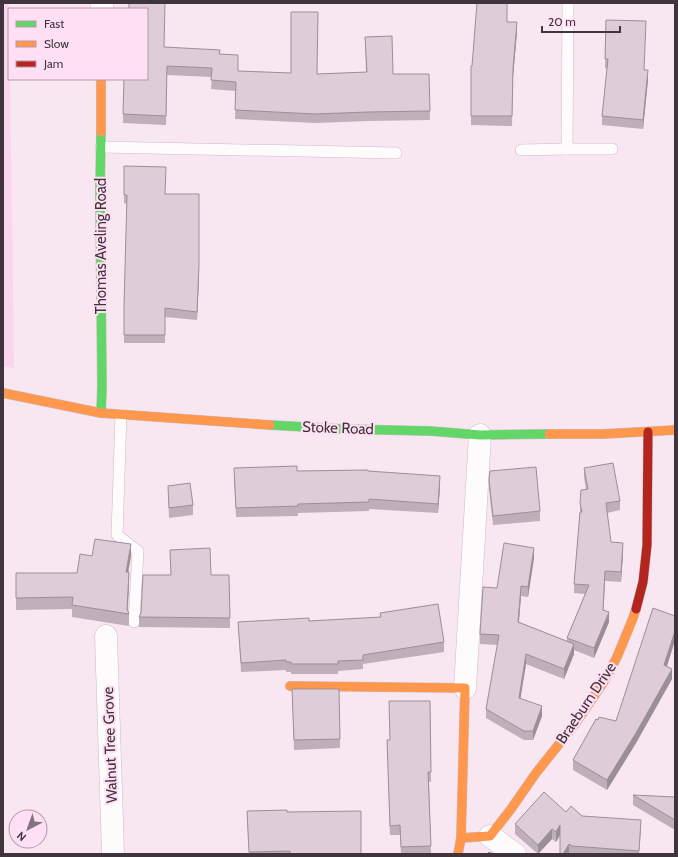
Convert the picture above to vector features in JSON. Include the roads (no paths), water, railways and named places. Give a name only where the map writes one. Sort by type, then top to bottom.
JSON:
[{"type":"street","name":"Thomas Aveling Road","points":[[101,413],[100,191],[102,80]]},
{"type":"street","name":"Stoke Road","points":[[3,393],[101,413],[261,425],[480,434],[603,434],[675,430]]},
{"type":"street","name":"Braeburn Drive","points":[[490,836],[536,773],[575,724],[604,683],[617,657],[633,618],[643,582],[647,544],[648,432]]},
{"type":"street","points":[[458,854],[460,838],[465,688],[480,434]]},
{"type":"street","name":"Walnut Tree Grove","points":[[106,636],[113,854]]},
{"type":"street","points":[[290,686],[465,688]]},
{"type":"street","points":[[460,838],[490,836],[515,854]]},
{"type":"lane","points":[[567,149],[568,3]]},
{"type":"lane","points":[[101,147],[396,153]]},
{"type":"lane","points":[[521,150],[612,149]]},
{"type":"lane","points":[[121,415],[117,535],[138,551],[134,622]]}]
